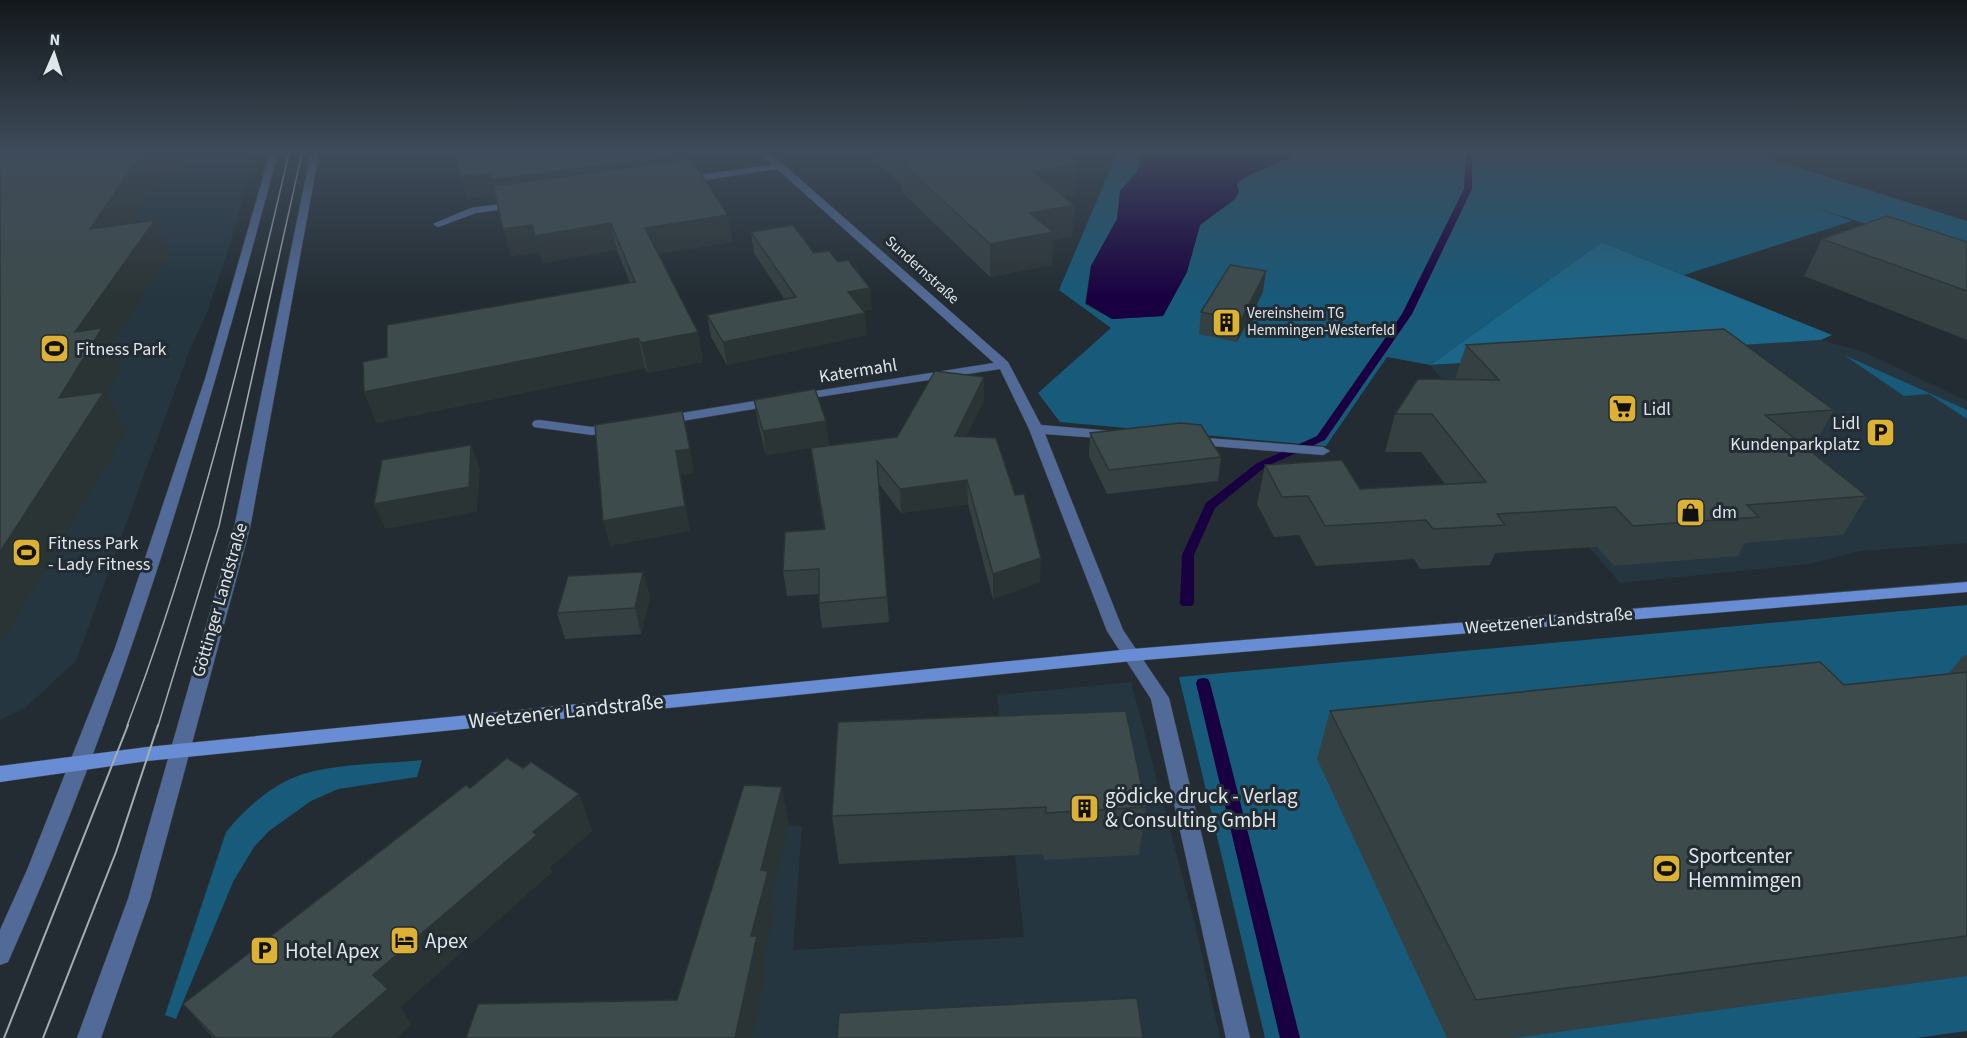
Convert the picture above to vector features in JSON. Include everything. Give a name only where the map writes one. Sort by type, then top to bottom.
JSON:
[{"type":"main road","name":"Weetzener Landstraße","points":[[0,774],[179,752],[1132,655],[1967,587]]},
{"type":"street","points":[[0,955],[38,870],[124,648],[211,379],[260,201]]},
{"type":"street","name":"Göttinger Landstraße","points":[[89,1038],[139,899],[242,528],[306,201]]},
{"type":"street","name":"Sundernstraße","points":[[820,201],[1004,366],[1036,429],[1115,631],[1132,655]]},
{"type":"street","points":[[438,224],[474,210],[526,203]]},
{"type":"street","name":"Katermahl","points":[[651,422],[1004,366]]},
{"type":"street","points":[[539,424],[592,431],[627,425]]},
{"type":"street","points":[[1036,429],[1131,436]]},
{"type":"street","points":[[1178,440],[1323,451]]},
{"type":"street","points":[[1132,655],[1160,698],[1238,1038]]},
{"type":"shaded area","points":[[0,201],[242,201],[207,313],[190,349],[76,661],[25,708],[0,720]]},
{"type":"shaded area","points":[[1096,201],[1119,201],[1117,219],[1091,266],[1085,304],[1112,319],[1163,316],[1187,272],[1200,225],[1232,201],[1905,201],[1967,221],[1967,256],[1816,208],[1852,221],[1684,275],[1602,242],[1430,365],[1387,357],[1326,446],[1060,422],[1038,393],[1111,328],[1059,290]]},
{"type":"shaded area","points":[[1119,201],[1232,201],[1200,225],[1187,272],[1163,316],[1112,319],[1086,303],[1091,266],[1117,219]]},
{"type":"shaded area","points":[[1602,242],[1832,335],[1821,340],[1430,365]]},
{"type":"shaded area","points":[[1821,340],[1864,352],[1967,401],[1967,543],[1860,551],[1810,564],[1620,583],[1430,365]]},
{"type":"shaded area","points":[[1844,355],[1967,410],[1967,419],[1929,394],[1904,396]]},
{"type":"shaded area","points":[[1967,605],[1967,1031],[1916,1038],[1265,1038],[1179,677]]},
{"type":"shaded area","points":[[1131,682],[1196,928],[1220,1038],[689,1038],[752,823],[802,826],[793,950],[1024,937],[997,695]]},
{"type":"shaded area","points":[[422,760],[417,777],[338,789],[311,801],[269,831],[254,847],[233,882],[176,1019],[165,1015],[226,832],[242,814],[270,790],[303,774],[347,766]]},
{"type":"building","points":[[0,201],[109,201],[90,229],[155,220],[75,332],[102,328],[59,398],[104,392],[0,552]]},
{"type":"building","points":[[497,201],[719,201],[728,215],[645,228],[698,332],[641,343],[638,338],[364,392],[363,362],[387,357],[387,325],[635,282],[611,223],[535,236],[532,225],[503,229]]},
{"type":"building","points":[[944,201],[1070,201],[1074,205],[1030,213],[1053,232],[990,244]]},
{"type":"building","points":[[1887,216],[1967,242],[1967,291],[1822,239]]},
{"type":"building","points":[[793,225],[814,253],[829,251],[838,262],[848,260],[870,288],[848,292],[865,313],[723,342],[707,315],[796,297],[751,232]]},
{"type":"building","points":[[1230,265],[1266,271],[1241,320],[1201,312]]},
{"type":"building","points":[[1724,329],[1834,410],[1765,415],[1867,496],[1747,505],[1759,517],[1633,526],[1615,507],[1497,514],[1505,525],[1433,529],[1426,520],[1325,526],[1308,496],[1282,497],[1265,465],[1342,460],[1360,489],[1486,482],[1432,414],[1395,414],[1418,379],[1499,380],[1466,345]]},
{"type":"building","points":[[935,371],[984,377],[955,436],[996,438],[1015,495],[1024,494],[1041,558],[993,574],[967,480],[900,489],[877,461],[887,597],[819,603],[819,569],[783,571],[785,532],[825,529],[811,448],[897,437]]},
{"type":"building","points":[[815,389],[826,421],[763,431],[754,400]]},
{"type":"building","points":[[682,411],[690,449],[676,451],[685,506],[603,521],[595,425]]},
{"type":"building","points":[[1180,423],[1201,425],[1221,457],[1109,470],[1090,433]]},
{"type":"building","points":[[471,445],[469,487],[374,504],[382,460]]},
{"type":"building","points":[[643,572],[635,608],[557,613],[568,576]]},
{"type":"building","name":"Sportcenter Hemmimgen","points":[[1820,662],[1844,685],[1967,672],[1967,936],[1476,1000],[1330,711]]},
{"type":"building","points":[[1126,711],[1146,807],[1046,813],[1046,807],[832,816],[838,722]]},
{"type":"building","points":[[507,758],[523,768],[531,762],[579,794],[533,832],[537,835],[373,975],[388,989],[331,1038],[216,1038],[183,1004],[466,785],[470,788]]},
{"type":"building","points":[[744,785],[782,787],[761,870],[768,871],[751,936],[757,936],[735,1038],[466,1038],[478,1004],[677,1000]]},
{"type":"building","points":[[1137,998],[1143,1038],[837,1038],[839,1013]]},
{"type":"waterway","points":[[1187,603],[1188,555],[1210,506],[1261,465],[1321,438],[1407,314],[1462,201]]},
{"type":"waterway","points":[[1203,683],[1290,1038]]},
{"type":"tram line","points":[[127,726],[198,514],[237,370],[278,201]]},
{"type":"tram line","points":[[158,726],[219,526],[291,201]]},
{"type":"tram line","points":[[4,1038],[128,725]]},
{"type":"tram line","points":[[43,1038],[116,852],[158,725]]},
{"type":"place","name":"Vereinsheim TG Hemmingen-Westerfeld","points":[[1226,322]]},
{"type":"place","name":"Fitness Park","points":[[55,349]]},
{"type":"place","name":"Lidl","points":[[1622,409]]},
{"type":"place","name":"Lidl Kundenparkplatz","points":[[1881,433]]},
{"type":"place","name":"dm","points":[[1691,512]]},
{"type":"place","name":"Fitness Park - Lady Fitness","points":[[27,553]]},
{"type":"place","name":"gödicke druck - Verlag & Consulting GmbH","points":[[1084,808]]},
{"type":"place","name":"Sportcenter Hemmimgen","points":[[1667,868]]},
{"type":"place","name":"Apex","points":[[404,941]]},
{"type":"place","name":"Hotel Apex","points":[[264,951]]}]
